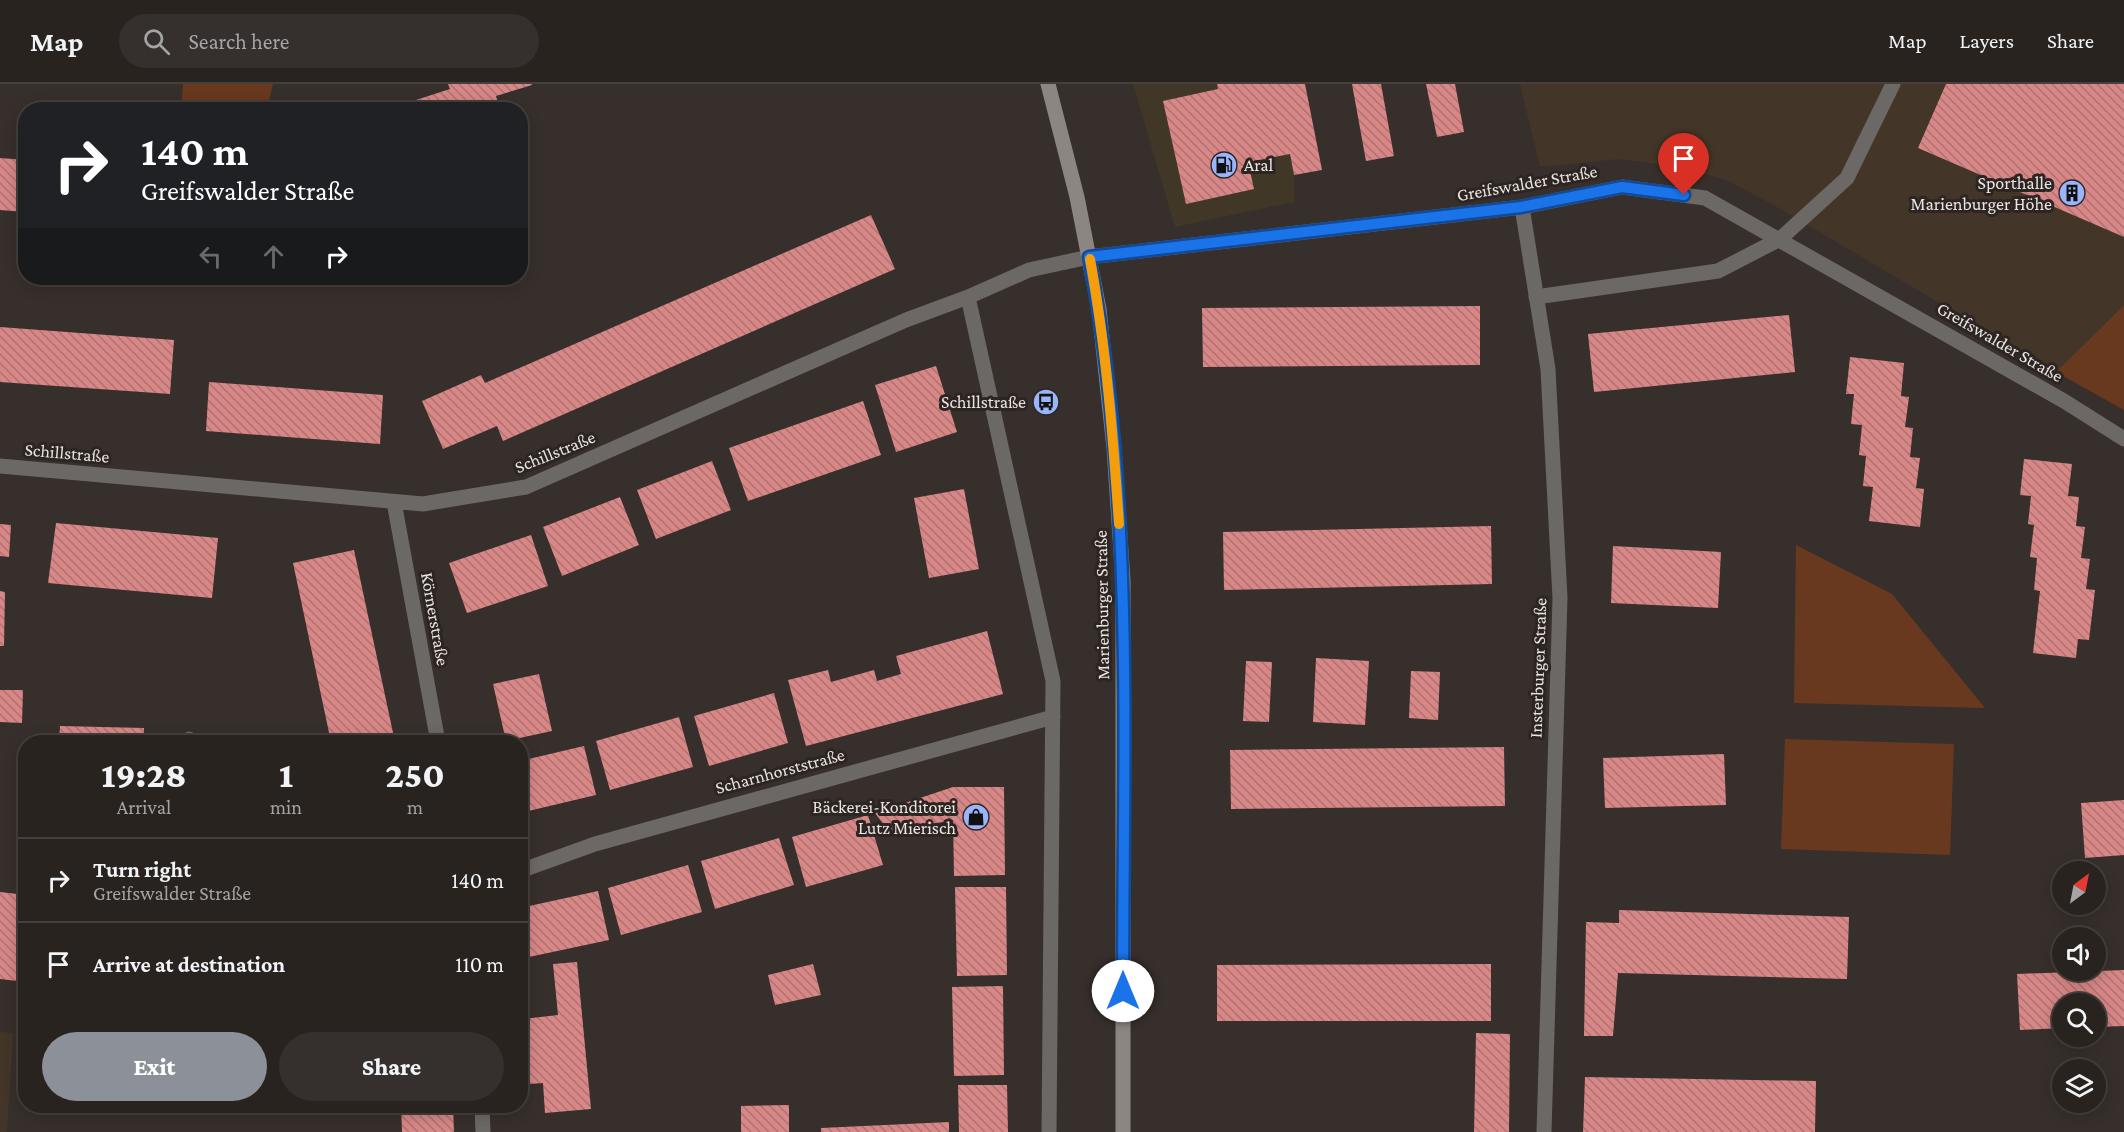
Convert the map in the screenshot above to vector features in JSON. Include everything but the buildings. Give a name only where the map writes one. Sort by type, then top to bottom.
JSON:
[{"type":"main road","name":"Marienburger Straße","points":[[1048,84],[1077,197],[1099,309],[1114,448],[1123,581],[1123,1132]]},
{"type":"street","points":[[1536,297],[1718,271],[1780,239],[1847,178],[1893,84]]},
{"type":"street","name":"Greifswalder Straße","points":[[1089,257],[1521,207],[1622,187],[1705,198],[2064,401],[2124,439]]},
{"type":"street","name":"Insterburger Straße","points":[[1521,207],[1548,369],[1560,598],[1544,1132]]},
{"type":"street","name":"Schillstraße","points":[[0,466],[423,504],[526,487],[906,320],[968,297],[1029,270],[1089,257]]},
{"type":"street","points":[[968,297],[1053,681],[1049,1132]]},
{"type":"street","name":"Körnerstraße","points":[[394,502],[437,735]]},
{"type":"street","name":"Scharnhorststraße","points":[[528,868],[596,844],[1053,717]]},
{"type":"street","points":[[482,1113],[483,1132]]},
{"type":"shaded area","points":[[183,84],[273,84],[269,102],[182,102]]},
{"type":"shaded area","name":"Aral","points":[[1133,84],[1276,84],[1294,175],[1294,202],[1175,227]]},
{"type":"shaded area","points":[[1520,84],[2124,84],[2124,305],[2056,372],[1772,204],[1726,180],[1680,167],[1619,159],[1540,167]]},
{"type":"shaded area","points":[[2124,305],[2124,410],[2056,372]]},
{"type":"shaded area","points":[[1796,545],[1892,594],[1985,708],[1794,703]]},
{"type":"shaded area","points":[[1785,739],[1954,744],[1950,855],[1781,849]]},
{"type":"shaded area","points":[[0,1032],[13,1033],[7,1132],[0,1132]]},
{"type":"slow traffic","points":[[1090,259],[1099,309],[1114,448],[1119,524]]},
{"type":"place","name":"Aral","points":[[1224,165]]},
{"type":"place","name":"Sporthalle Marienburger Höhe","points":[[2072,193]]},
{"type":"place","name":"Schillstraße","points":[[1046,402]]},
{"type":"place","name":"Bäckerei-Konditorei Lutz Mierisch","points":[[976,817]]},
{"type":"route","points":[[1123,991],[1123,581],[1114,448],[1099,309],[1089,257],[1521,207],[1622,187],[1684,195]]}]
